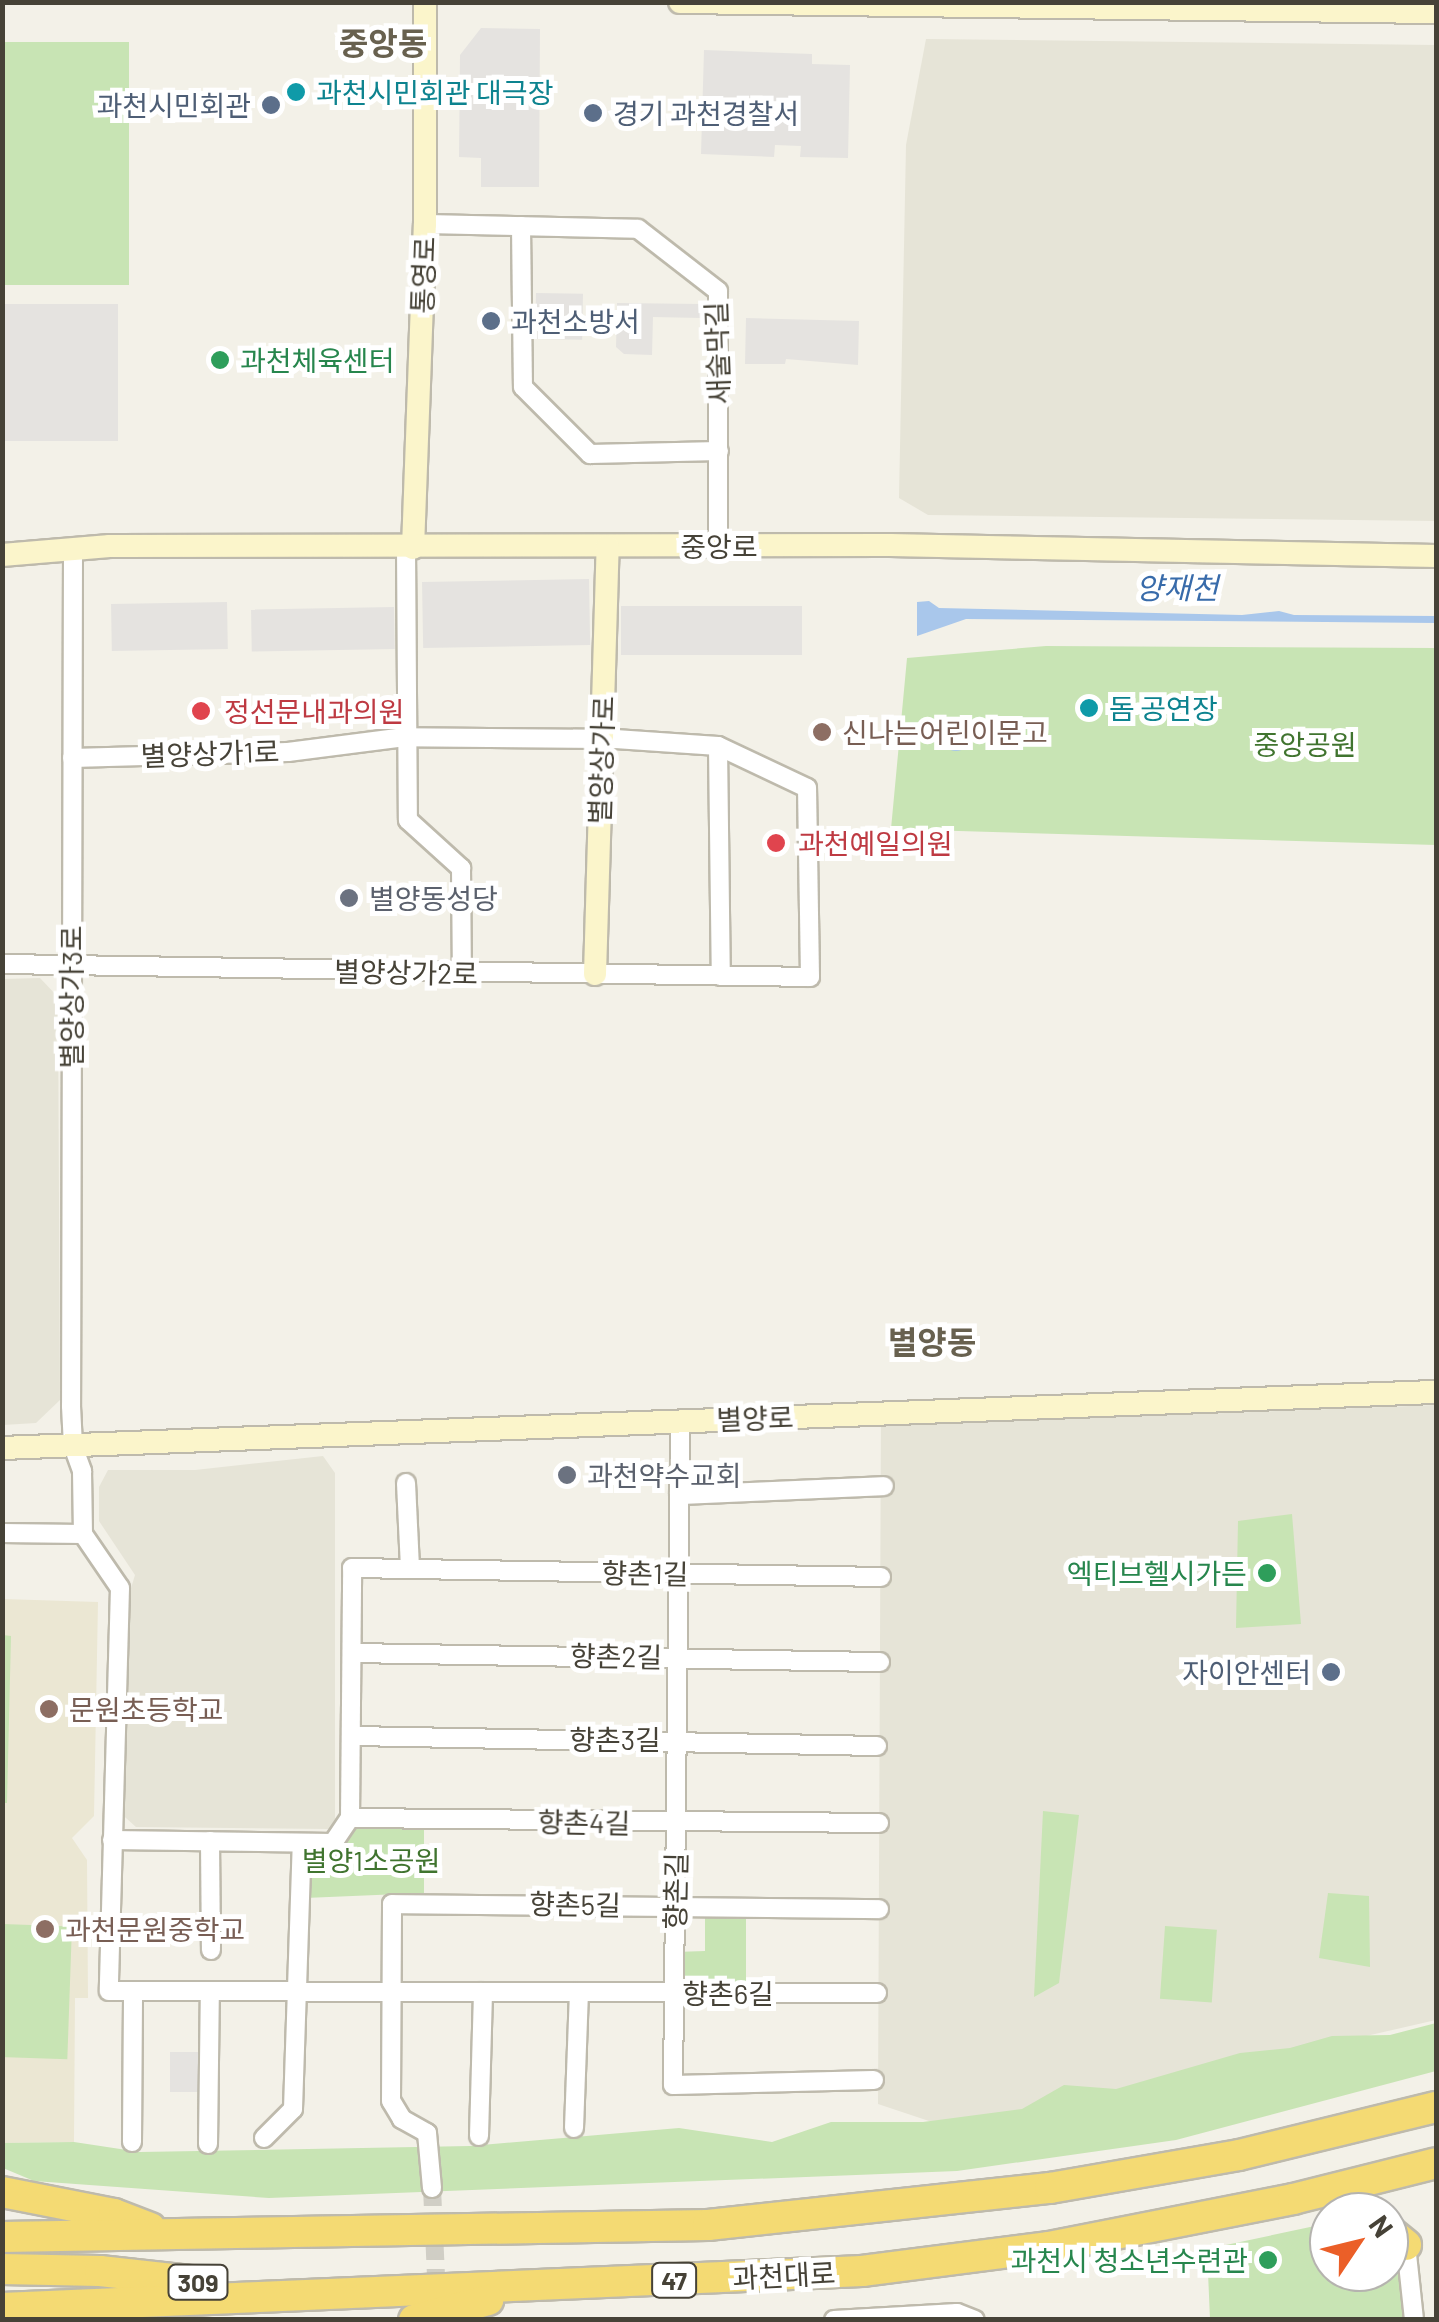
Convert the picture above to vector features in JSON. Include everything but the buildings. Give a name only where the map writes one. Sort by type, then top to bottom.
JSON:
[{"type":"highway","name":"과천대로","points":[[2,2236],[726,2223],[1050,2188],[1239,2155],[1436,2107]]},
{"type":"highway","name":"과천대로","points":[[2,2308],[881,2269],[1049,2246],[1339,2188],[1436,2163]]},
{"type":"highway","points":[[1339,2188],[1344,2192]]},
{"type":"highway","points":[[2,2192],[114,2214],[166,2234]]},
{"type":"highway","name":"309","points":[[2,2269],[100,2270],[295,2293]]},
{"type":"highway","points":[[414,2320],[539,2287]]},
{"type":"street","name":"통영로","points":[[410,548],[425,224],[425,2]]},
{"type":"street","points":[[680,2],[1436,12]]},
{"type":"street","name":"새술막길","points":[[425,224],[638,230],[718,291],[718,546]]},
{"type":"street","points":[[521,226],[523,387],[590,454],[719,451]]},
{"type":"street","name":"별양상가로","points":[[595,974],[608,546]]},
{"type":"street","name":"중앙로","points":[[2,555],[73,549],[718,546],[1436,556]]},
{"type":"street","points":[[410,548],[405,737],[408,820],[461,868],[462,973]]},
{"type":"street","name":"별양상가3로","points":[[73,549],[73,1446]]},
{"type":"street","name":"별양상가1로","points":[[72,758],[288,752],[405,737],[601,739],[718,746],[807,788],[810,978]]},
{"type":"street","points":[[718,746],[721,976]]},
{"type":"street","name":"별양상가2로","points":[[2,964],[71,962],[104,968],[810,978]]},
{"type":"street","name":"별양로","points":[[2,1448],[1436,1392]]},
{"type":"street","name":"향촌길","points":[[680,1421],[672,2085],[874,2080]]},
{"type":"street","points":[[73,1446],[82,1471],[83,1534],[120,1588],[112,1840],[333,1844],[350,1818],[352,1653]]},
{"type":"street","points":[[406,1483],[410,1569]]},
{"type":"street","points":[[680,1495],[884,1486]]},
{"type":"street","points":[[2,1533],[83,1534]]},
{"type":"street","name":"향촌1길","points":[[352,1653],[352,1568],[881,1577]]},
{"type":"street","name":"향촌2길","points":[[352,1653],[880,1662]]},
{"type":"street","name":"향촌3길","points":[[353,1736],[676,1739],[878,1746]]},
{"type":"street","name":"향촌4길","points":[[350,1818],[879,1823]]},
{"type":"street","name":"향촌6길","points":[[112,1840],[108,1991],[877,1993]]},
{"type":"street","points":[[210,1842],[210,1950]]},
{"type":"street","points":[[264,2138],[294,2109],[302,1843]]},
{"type":"street","name":"향촌5길","points":[[394,1992],[392,1904],[878,1908]]},
{"type":"street","points":[[132,2142],[133,1991]]},
{"type":"street","points":[[208,2144],[210,1991]]},
{"type":"street","points":[[394,1992],[391,2100],[402,2119],[427,2133],[432,2188]]},
{"type":"street","points":[[479,2136],[483,1992]]},
{"type":"street","points":[[574,2128],[579,1992]]},
{"type":"street","points":[[1409,2280],[1414,2320]]},
{"type":"street","points":[[834,2320],[958,2313],[975,2320]]},
{"type":"shaded area","points":[[481,28],[540,29],[539,187],[481,187],[481,158],[459,157],[460,55]]},
{"type":"shaded area","points":[[926,39],[1436,45],[1436,521],[928,515],[899,498],[906,145]]},
{"type":"shaded area","points":[[704,50],[812,54],[812,64],[850,65],[848,158],[800,157],[801,146],[775,145],[774,157],[701,154]]},
{"type":"shaded area","points":[[536,293],[583,294],[582,340],[535,339]]},
{"type":"shaded area","points":[[617,303],[701,304],[701,318],[653,317],[652,355],[624,354],[616,347]]},
{"type":"shaded area","points":[[3,304],[118,304],[118,441],[3,441]]},
{"type":"shaded area","points":[[746,318],[859,321],[858,365],[786,359],[785,364],[745,364]]},
{"type":"shaded area","points":[[589,579],[590,645],[423,648],[422,582]]},
{"type":"shaded area","points":[[227,602],[228,649],[112,651],[111,604]]},
{"type":"shaded area","points":[[621,606],[802,606],[802,655],[621,655]]},
{"type":"shaded area","points":[[394,607],[395,649],[252,651],[251,609]]},
{"type":"shaded area","points":[[40,978],[58,997],[60,1400],[36,1423],[3,1425],[3,979]]},
{"type":"shaded area","points":[[1436,1405],[1436,2020],[956,2130],[878,2104],[881,1414],[1090,1418]]},
{"type":"shaded area","points":[[323,1456],[335,1473],[335,1819],[329,1829],[136,1827],[116,1809],[124,1611],[135,1575],[99,1521],[99,1487],[108,1470],[195,1470]]},
{"type":"shaded area","points":[[3,1599],[98,1602],[94,1816],[72,1838],[87,1860],[88,1998],[75,1998],[74,2142],[3,2143]]},
{"type":"shaded area","points":[[170,2052],[200,2052],[200,2092],[170,2092]]},
{"type":"green space","points":[[3,42],[129,42],[129,285],[3,285]]},
{"type":"green space","name":"중앙공원","points":[[1046,646],[1436,648],[1436,845],[891,829],[907,658]]},
{"type":"green space","name":"엑티브헬시가든","points":[[1292,1514],[1301,1624],[1236,1628],[1238,1521]]},
{"type":"green space","points":[[3,1635],[11,1636],[7,1803],[2,1803]]},
{"type":"green space","points":[[1043,1811],[1079,1815],[1059,1983],[1034,1997]]},
{"type":"green space","name":"별양1소공원","points":[[353,1823],[424,1826],[424,1893],[305,1898],[306,1855],[332,1851]]},
{"type":"green space","points":[[1328,1893],[1369,1896],[1370,1967],[1319,1958]]},
{"type":"green space","points":[[705,1908],[746,1908],[746,1985],[676,1986],[675,1952],[705,1951]]},
{"type":"green space","points":[[3,1924],[72,1926],[67,2059],[2,2057]]},
{"type":"green space","points":[[1165,1926],[1217,1930],[1212,2002],[1160,1999]]},
{"type":"green space","points":[[1436,2023],[1436,2071],[1176,2140],[957,2171],[269,2198],[34,2181],[3,2168],[2,2143],[74,2142],[140,2152],[470,2146],[679,2128],[772,2142],[831,2122],[923,2122],[1022,2109],[1064,2085],[1116,2089],[1240,2053],[1290,2048],[1332,2036],[1390,2035]]},
{"type":"green space","name":"과천시 청소년수련관","points":[[1309,2227],[1309,2292],[1402,2292],[1408,2319],[1210,2319],[1207,2249]]},
{"type":"water","points":[[929,601],[939,608],[1436,616],[1436,623],[966,619],[917,636],[917,602]]},
{"type":"water","points":[[956,723],[966,727],[970,737],[966,747],[956,751],[946,747],[942,737],[946,727]]},
{"type":"tunnel","points":[[432,2188],[437,2297]]},
{"type":"place","name":"과천시민회관 대극장","points":[[296,92]]},
{"type":"place","name":"과천시민회관","points":[[271,105]]},
{"type":"place","name":"경기 과천경찰서","points":[[593,113]]},
{"type":"place","name":"과천소방서","points":[[491,321]]},
{"type":"place","name":"과천체육센터","points":[[220,360]]},
{"type":"place","name":"돔 공연장","points":[[1089,708]]},
{"type":"place","name":"정선문내과의원","points":[[201,711]]},
{"type":"place","name":"신나는어린이문고","points":[[822,732]]},
{"type":"place","name":"과천예일의원","points":[[776,843]]},
{"type":"place","name":"별양동성당","points":[[349,898]]},
{"type":"place","name":"과천약수교회","points":[[567,1475]]},
{"type":"place","name":"엑티브헬시가든","points":[[1267,1573]]},
{"type":"place","name":"자이안센터","points":[[1331,1672]]},
{"type":"place","name":"문원초등학교","points":[[49,1709]]},
{"type":"place","name":"과천문원중학교","points":[[45,1929]]},
{"type":"place","name":"과천시 청소년수련관","points":[[1268,2260]]},
{"type":"district","name":"중앙동","points":[[383,42]]},
{"type":"district","name":"별양동","points":[[932,1341]]},
{"type":"water label","name":"양재천","points":[[1177,587]]}]
